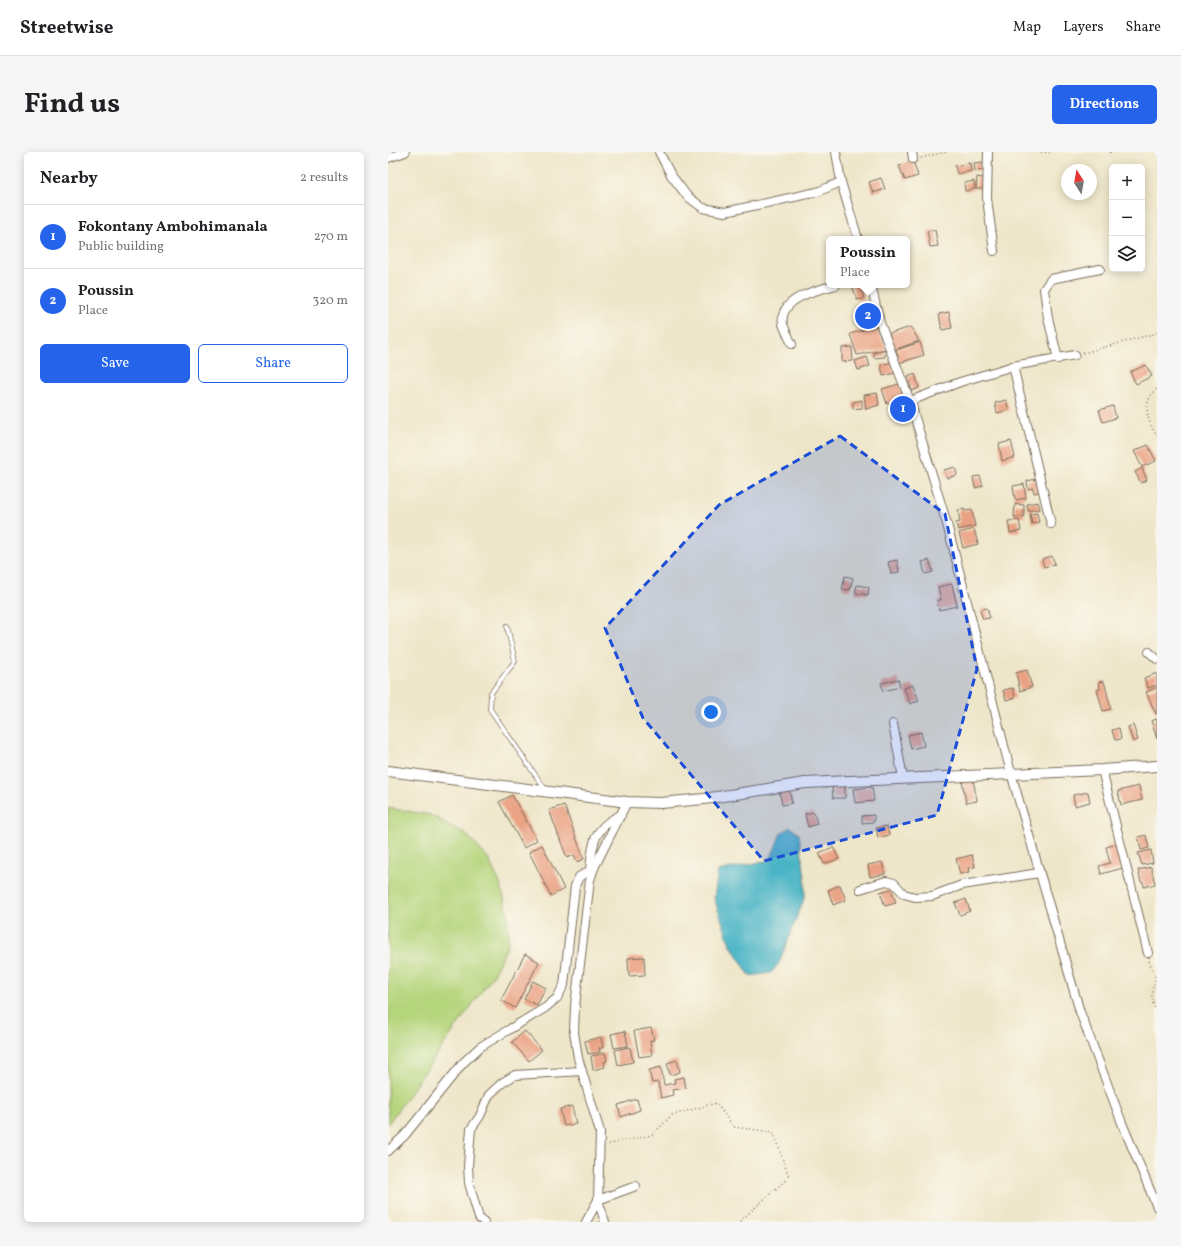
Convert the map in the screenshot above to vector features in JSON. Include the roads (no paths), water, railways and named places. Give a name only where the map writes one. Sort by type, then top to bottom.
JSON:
[{"type":"street","points":[[388,158],[405,152]]},
{"type":"street","points":[[660,152],[671,175],[687,196],[703,208],[725,212],[817,192],[841,182]]},
{"type":"street","points":[[836,152],[841,182],[857,236]]},
{"type":"street","points":[[988,152],[987,199],[994,251]]},
{"type":"street","points":[[1058,359],[1048,318],[1044,289],[1051,279],[1100,269]]},
{"type":"street","points":[[792,344],[783,323],[785,312],[795,298],[827,288]]},
{"type":"street","points":[[872,288],[880,323],[910,401],[947,524],[1011,773],[1080,1012],[1122,1123],[1157,1207]]},
{"type":"street","points":[[910,401],[960,382],[1013,366],[1075,355]]},
{"type":"street","points":[[1013,366],[1051,524]]},
{"type":"street","points":[[1149,652],[1157,659]]},
{"type":"street","points":[[893,724],[903,778]]},
{"type":"street","points":[[388,771],[627,802],[661,803],[704,799],[805,783],[1102,770],[1157,766]]},
{"type":"street","points":[[1102,770],[1148,953]]},
{"type":"street","points":[[388,1151],[405,1135],[462,1063],[480,1047],[545,1008],[557,998],[564,985],[575,886],[579,877],[592,869],[627,802]]},
{"type":"street","points":[[605,1222],[598,1200],[600,1132],[582,1071],[574,1032],[574,1006],[594,843],[598,830],[608,820],[621,815]]},
{"type":"street","points":[[860,889],[886,881],[894,883],[904,894],[915,898],[932,896],[962,885],[1039,873]]},
{"type":"street","points":[[484,1222],[479,1218],[469,1183],[468,1166],[471,1129],[480,1116],[489,1095],[502,1082],[515,1076],[544,1072],[582,1071]]},
{"type":"street","points":[[586,1222],[598,1200],[636,1186]]},
{"type":"lane","points":[[506,626],[515,661],[491,694],[490,709],[547,792]]},
{"type":"water","points":[[790,827],[799,834],[805,877],[805,896],[779,963],[771,973],[750,976],[730,944],[714,898],[718,871],[770,860],[781,833]]},
{"type":"place","name":"Poussin","points":[[868,316]]},
{"type":"place","name":"Fokontany Ambohimanala","points":[[903,409]]}]
